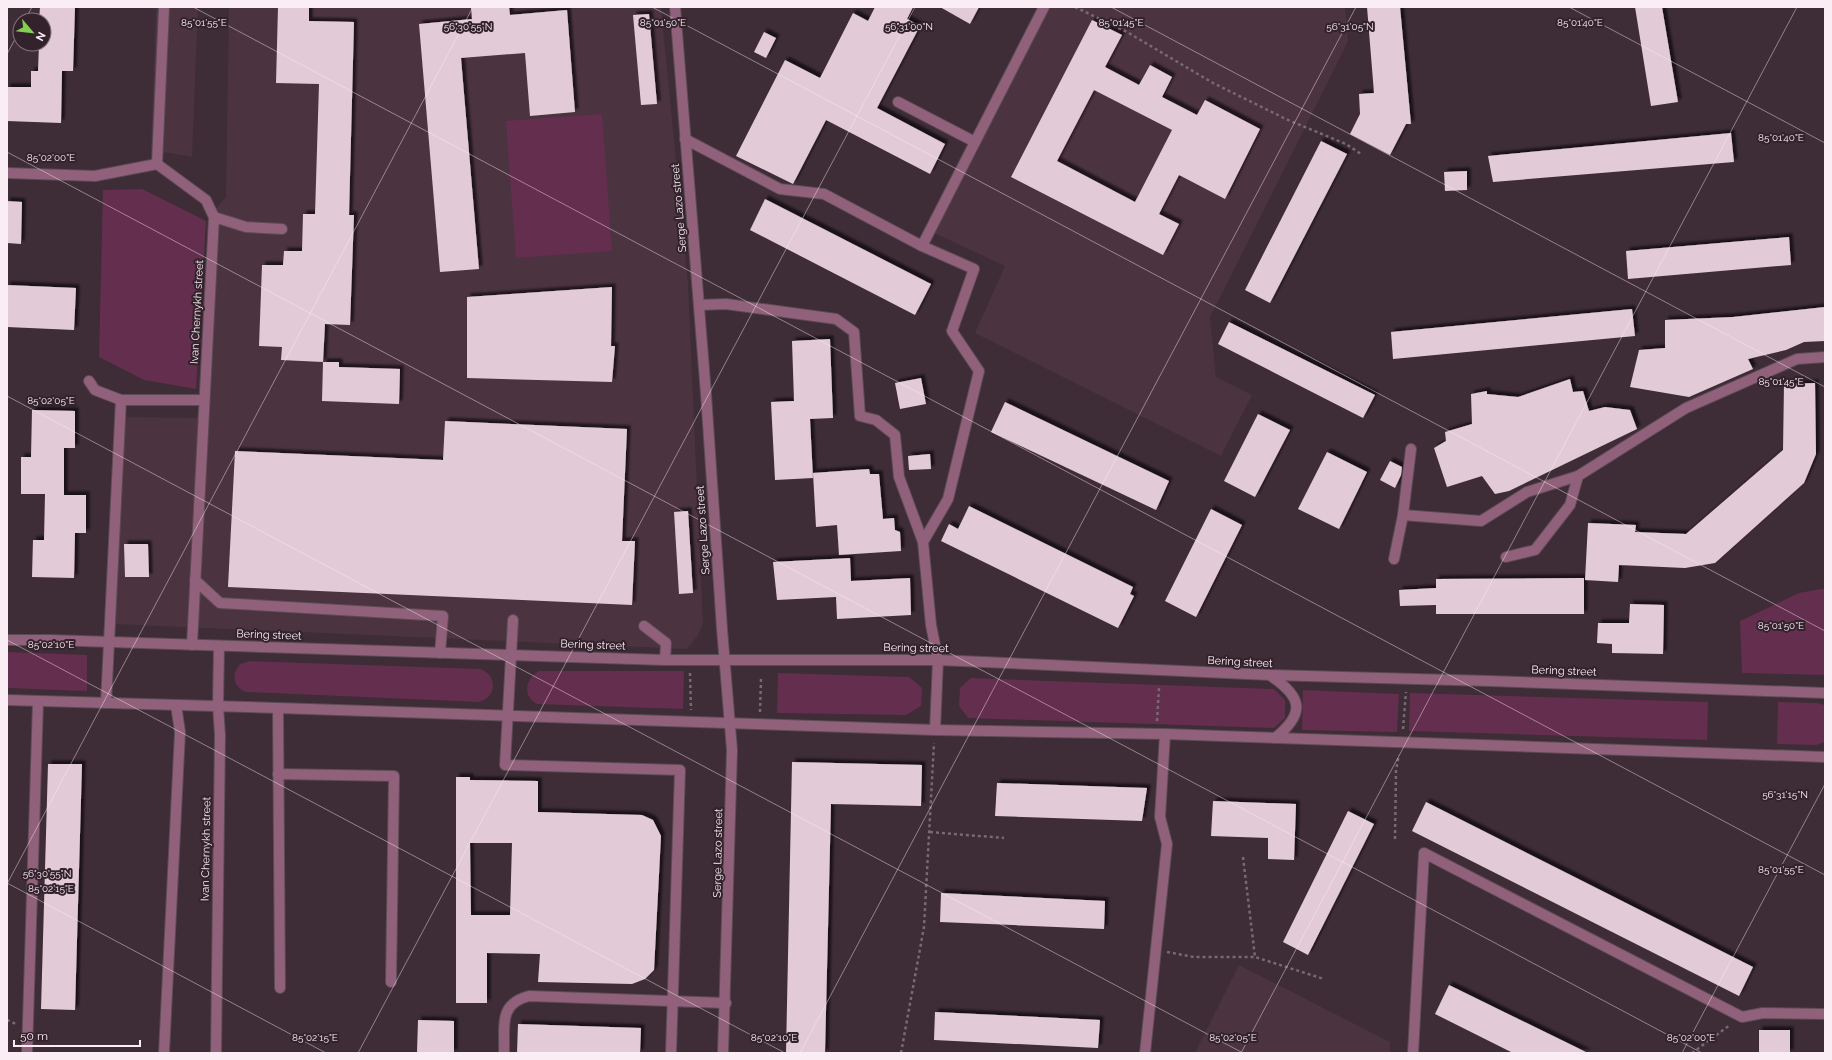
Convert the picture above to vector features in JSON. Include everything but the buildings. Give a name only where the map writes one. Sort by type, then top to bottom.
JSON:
[{"type":"street","points":[[7,173],[95,176],[158,164],[164,7]]},
{"type":"street","name":"Serge Lazo street","points":[[675,7],[731,723],[732,750],[726,1003],[723,1053]]},
{"type":"street","points":[[922,246],[1044,7]]},
{"type":"street","points":[[898,102],[976,142]]},
{"type":"street","points":[[685,139],[780,189],[824,194],[922,246],[974,269],[952,331],[979,371],[948,499],[922,542]]},
{"type":"street","name":"Ivan Chernykh street","points":[[158,164],[206,200],[214,217],[192,645]]},
{"type":"street","points":[[214,217],[246,227],[282,229]]},
{"type":"street","points":[[699,305],[726,304],[836,319],[854,332],[860,416],[876,420],[896,435],[899,477],[922,542],[931,625],[938,660],[934,730]]},
{"type":"street","points":[[1403,515],[1481,521],[1527,492],[1578,476],[1686,408],[1797,359],[1825,357]]},
{"type":"street","points":[[89,381],[95,390],[121,400],[204,400]]},
{"type":"street","points":[[106,703],[121,400]]},
{"type":"street","points":[[1394,559],[1403,515],[1411,449]]},
{"type":"street","points":[[1506,557],[1535,550],[1570,505],[1578,476]]},
{"type":"street","points":[[195,580],[220,603],[442,616],[440,653]]},
{"type":"street","points":[[513,620],[505,765],[680,770],[671,1053]]},
{"type":"street","points":[[644,626],[666,643],[665,660]]},
{"type":"street","name":"Bering street","points":[[7,640],[665,660],[938,660],[1270,675],[1825,693]]},
{"type":"street","name":"Ivan Chernykh street","points":[[216,1053],[220,735],[218,706],[219,646]]},
{"type":"street","points":[[1270,675],[1285,685],[1294,695],[1296,708],[1292,721],[1285,731],[1275,738]]},
{"type":"street","points":[[1813,692],[1825,697]]},
{"type":"street","points":[[7,700],[934,730],[1165,734],[1825,757]]},
{"type":"street","points":[[27,1053],[38,702]]},
{"type":"street","points":[[164,1053],[180,732],[176,705]]},
{"type":"street","points":[[278,708],[280,988]]},
{"type":"street","points":[[1145,1053],[1167,844],[1160,817],[1165,734]]},
{"type":"street","points":[[1809,757],[1819,756],[1825,753]]},
{"type":"street","points":[[278,774],[394,776],[391,982]]},
{"type":"street","points":[[1413,1053],[1424,853],[1742,1017],[1763,1013],[1825,1014]]},
{"type":"street","points":[[504,1053],[505,1020],[507,1009],[517,999],[529,996],[726,1003]]},
{"type":"path","points":[[1075,7],[1127,32],[1213,84],[1288,120],[1346,144],[1361,154]]},
{"type":"path","points":[[690,673],[691,710]]},
{"type":"path","points":[[760,713],[761,679]]},
{"type":"path","points":[[1395,839],[1396,770],[1401,743],[1407,679]]},
{"type":"path","points":[[1157,724],[1159,688]]},
{"type":"path","points":[[901,1053],[924,927],[934,730]]},
{"type":"path","points":[[930,832],[1004,838]]},
{"type":"path","points":[[1243,857],[1255,957]]},
{"type":"path","points":[[1155,950],[1194,957],[1255,957],[1324,979]]},
{"type":"path","points":[[1692,1053],[1742,1017]]},
{"type":"shaded area","points":[[146,7],[198,7],[192,157],[151,150],[156,9]]},
{"type":"shaded area","points":[[229,7],[661,7],[688,284],[703,623],[697,637],[687,649],[114,624],[122,417],[197,418],[210,216],[226,197]]},
{"type":"shaded area","points":[[1048,7],[1345,7],[1348,41],[1210,317],[1216,377],[1252,395],[1221,456],[975,333],[1005,266],[934,233]]},
{"type":"shaded area","points":[[602,114],[612,251],[516,258],[506,121]]},
{"type":"shaded area","points":[[142,189],[206,221],[196,389],[144,380],[99,357],[103,190]]},
{"type":"shaded area","points":[[1825,589],[1825,675],[1742,673],[1740,621],[1799,593]]},
{"type":"shaded area","points":[[7,652],[87,655],[87,691],[7,688]]},
{"type":"shaded area","points":[[250,661],[480,669],[490,676],[493,686],[489,696],[479,702],[246,692],[236,684],[235,672],[240,664]]},
{"type":"shaded area","points":[[539,671],[684,671],[683,709],[537,704],[529,697],[527,688],[531,678]]},
{"type":"shaded area","points":[[778,673],[909,677],[922,688],[921,706],[906,715],[777,713]]},
{"type":"shaded area","points":[[971,678],[1274,689],[1285,700],[1285,718],[1274,728],[968,718],[959,706],[960,688]]},
{"type":"shaded area","points":[[1303,690],[1399,694],[1397,732],[1302,730]]},
{"type":"shaded area","points":[[1410,693],[1708,702],[1707,740],[1409,731]]},
{"type":"shaded area","points":[[1778,702],[1817,703],[1825,705],[1825,742],[1816,745],[1777,744]]},
{"type":"shaded area","points":[[1239,965],[1390,1042],[1390,1053],[1195,1053]]}]
